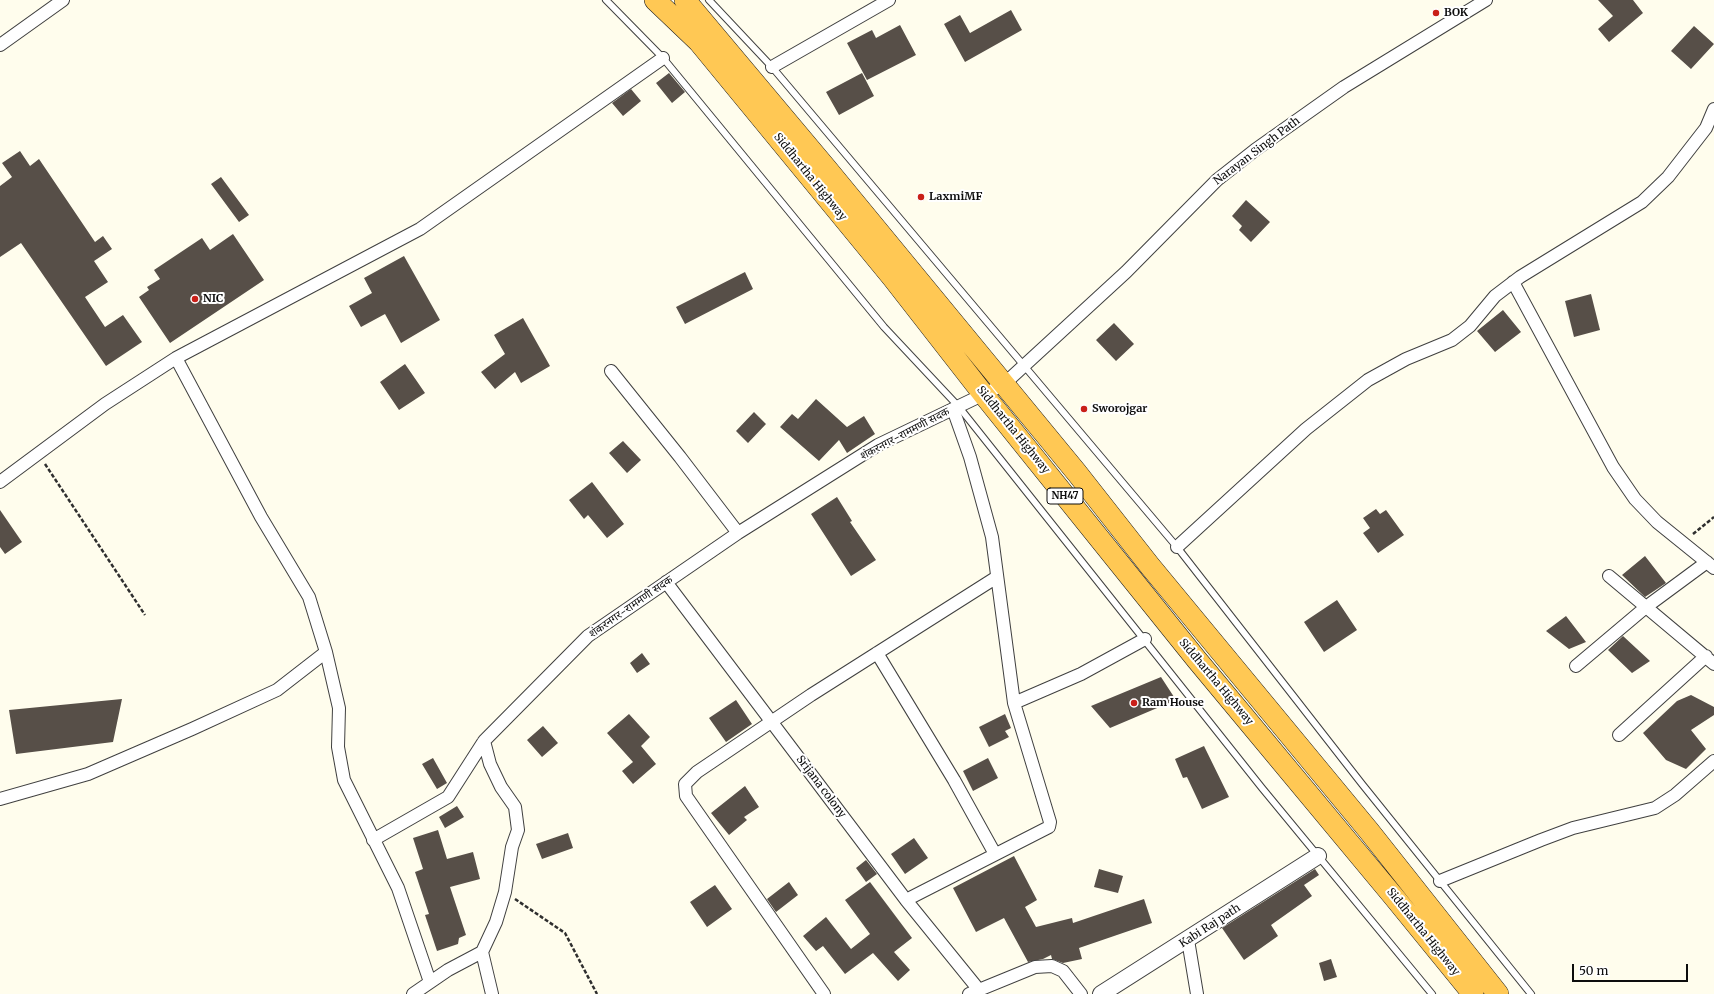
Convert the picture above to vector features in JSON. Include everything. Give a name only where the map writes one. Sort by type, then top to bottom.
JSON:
[{"type":"highway","name":"Siddhartha Highway","points":[[655,0],[699,42],[892,277],[1197,660],[1473,994]]},
{"type":"highway","name":"Siddhartha Highway","points":[[685,0],[744,68],[1150,566],[1369,831],[1498,994]]},
{"type":"street","points":[[0,45],[63,0]]},
{"type":"street","points":[[772,67],[889,0]]},
{"type":"street","name":"Narayan Singh Path","points":[[1003,385],[1126,272],[1217,180],[1233,167],[1344,87],[1486,0]]},
{"type":"street","points":[[0,482],[105,404],[176,358],[420,229],[663,58]]},
{"type":"street","points":[[1177,547],[1306,429],[1368,380],[1406,359],[1452,340],[1470,326],[1495,296],[1513,282],[1642,202],[1673,171],[1706,128],[1714,109]]},
{"type":"street","points":[[1513,282],[1613,467],[1634,499],[1682,544],[1710,565],[1646,607],[1576,666]]},
{"type":"street","points":[[176,358],[261,517],[309,597],[326,652],[339,708],[338,747],[344,780],[398,888],[430,982]]},
{"type":"street","points":[[611,371],[680,457],[738,533]]},
{"type":"street","name":"शंकरनगर-राममणी सदक","points":[[373,840],[448,797],[484,741],[588,636],[738,533],[878,446],[1003,385]]},
{"type":"street","points":[[906,900],[995,854],[1046,830],[1050,822],[1014,703],[992,538],[983,500],[956,408]]},
{"type":"street","points":[[1609,576],[1710,660],[1619,735]]},
{"type":"street","points":[[824,994],[686,796],[685,784],[697,772],[771,721],[997,577]]},
{"type":"street","name":"Srijana colony","points":[[666,582],[974,992]]},
{"type":"street","points":[[1014,703],[1081,674],[1146,639]]},
{"type":"street","points":[[0,799],[88,774],[277,690],[326,652]]},
{"type":"street","points":[[877,653],[954,780],[995,854]]},
{"type":"street","points":[[413,994],[430,982],[482,952],[496,922],[505,892],[512,847],[518,830],[516,808],[501,787],[490,764],[484,741]]},
{"type":"street","points":[[1440,881],[1573,828],[1655,808],[1675,795],[1714,761]]},
{"type":"street","name":"Kabi Raj path","points":[[1101,994],[1318,856]]},
{"type":"street","points":[[1188,940],[1197,994]]},
{"type":"street","points":[[482,952],[492,994]]},
{"type":"street","points":[[974,992],[1035,967],[1052,966],[1064,971],[1081,994]]},
{"type":"lane","points":[[606,0],[663,58],[884,327],[956,408],[1146,639],[1318,856],[1432,994]]},
{"type":"lane","points":[[709,0],[772,67],[1177,547],[1531,994]]},
{"type":"path","points":[[39,453],[145,615]]},
{"type":"path","points":[[1682,544],[1714,517]]},
{"type":"path","points":[[505,892],[565,933],[597,994]]},
{"type":"building","points":[[1598,0],[1633,0],[1643,13],[1609,42],[1598,29],[1613,16]]},
{"type":"building","points":[[1011,10],[1022,30],[965,62],[944,24],[960,15],[970,33]]},
{"type":"building","points":[[900,25],[916,55],[867,80],[847,43],[872,30],[876,38]]},
{"type":"building","points":[[1694,26],[1714,44],[1691,69],[1671,51]]},
{"type":"building","points":[[669,73],[685,92],[672,103],[656,83]]},
{"type":"building","points":[[862,73],[874,96],[839,115],[826,92]]},
{"type":"building","points":[[631,89],[641,101],[623,116],[612,103]]},
{"type":"building","points":[[20,151],[30,166],[39,159],[95,242],[103,236],[112,249],[94,261],[108,282],[85,297],[105,327],[123,315],[142,342],[106,366],[21,243],[0,257],[0,186],[12,177],[2,163]]},
{"type":"building","points":[[221,177],[249,215],[239,222],[211,184]]},
{"type":"building","points":[[1246,200],[1270,222],[1251,242],[1239,230],[1242,226],[1232,216]]},
{"type":"building","points":[[233,234],[264,280],[170,343],[139,297],[149,290],[147,287],[160,279],[154,270],[202,238],[210,250]]},
{"type":"building","points":[[404,256],[440,320],[401,343],[385,314],[361,327],[349,306],[372,293],[364,278]]},
{"type":"building","points":[[745,272],[753,289],[685,324],[676,307]]},
{"type":"building","points":[[1591,294],[1600,330],[1574,337],[1565,301]]},
{"type":"building","points":[[1503,310],[1521,332],[1495,352],[1477,331]]},
{"type":"building","points":[[523,318],[550,366],[521,383],[515,372],[495,389],[481,372],[505,354],[494,335]]},
{"type":"building","points":[[1114,323],[1134,344],[1116,361],[1096,340]]},
{"type":"building","points":[[405,364],[425,393],[399,410],[380,382]]},
{"type":"building","points":[[816,399],[847,427],[864,416],[875,434],[847,453],[839,440],[819,461],[780,427],[792,414],[798,419]]},
{"type":"building","points":[[754,412],[766,424],[748,443],[736,431]]},
{"type":"building","points":[[623,441],[641,460],[627,473],[609,453]]},
{"type":"building","points":[[592,482],[624,524],[607,538],[588,515],[584,519],[569,500]]},
{"type":"building","points":[[837,497],[852,521],[850,522],[876,560],[851,576],[811,514]]},
{"type":"building","points":[[1376,509],[1380,514],[1386,510],[1404,535],[1378,553],[1363,533],[1370,528],[1363,518]]},
{"type":"building","points":[[0,510],[22,542],[5,554],[0,547]]},
{"type":"building","points":[[1645,556],[1666,583],[1645,597],[1622,575]]},
{"type":"building","points":[[1337,600],[1357,630],[1324,652],[1304,622]]},
{"type":"building","points":[[1566,616],[1586,642],[1569,649],[1546,631]]},
{"type":"building","points":[[1623,636],[1650,661],[1632,673],[1608,650]]},
{"type":"building","points":[[642,653],[650,664],[637,673],[630,663]]},
{"type":"building","name":"Ram House","points":[[1161,677],[1176,700],[1110,728],[1091,706]]},
{"type":"building","points":[[1691,695],[1714,707],[1714,715],[1691,730],[1706,749],[1686,769],[1666,760],[1643,733],[1677,701]]},
{"type":"building","points":[[122,699],[113,742],[16,754],[9,710]]},
{"type":"building","points":[[736,700],[752,724],[726,742],[709,718]]},
{"type":"building","points":[[629,714],[650,737],[641,746],[656,764],[633,784],[622,771],[633,762],[607,733]]},
{"type":"building","points":[[1005,714],[1011,728],[1005,731],[1009,737],[989,747],[979,727]]},
{"type":"building","points":[[543,726],[558,743],[542,757],[527,740]]},
{"type":"building","points":[[1204,746],[1229,797],[1202,809],[1187,777],[1183,778],[1175,759]]},
{"type":"building","points":[[433,758],[447,783],[437,789],[422,764]]},
{"type":"building","points":[[988,758],[998,778],[973,791],[963,771]]},
{"type":"building","points":[[745,786],[759,807],[744,817],[747,820],[729,835],[711,813]]},
{"type":"building","points":[[457,806],[464,817],[445,828],[439,817]]},
{"type":"building","points":[[438,830],[447,859],[473,852],[480,879],[450,887],[466,935],[459,938],[458,944],[437,951],[425,915],[429,914],[415,872],[423,869],[413,838]]},
{"type":"building","points":[[568,833],[573,848],[542,859],[536,844]]},
{"type":"building","points":[[914,838],[928,858],[905,874],[891,854]]},
{"type":"building","points":[[1014,856],[1037,900],[1025,907],[1036,927],[1072,918],[1073,923],[1144,899],[1152,923],[1079,948],[1082,959],[1063,963],[1052,959],[1051,955],[1043,959],[1028,962],[1004,918],[976,932],[953,888]]},
{"type":"building","points":[[866,860],[877,874],[866,882],[856,868]]},
{"type":"building","points":[[1099,869],[1123,876],[1118,893],[1094,887]]},
{"type":"building","points":[[1315,869],[1319,875],[1304,885],[1312,896],[1271,925],[1278,936],[1244,960],[1222,928]]},
{"type":"building","points":[[789,882],[798,895],[776,912],[767,899]]},
{"type":"building","points":[[870,882],[912,938],[894,952],[910,970],[898,981],[873,953],[845,974],[823,946],[816,951],[803,936],[826,917],[851,949],[870,934],[845,900]]},
{"type":"building","points":[[715,885],[732,909],[707,927],[690,902]]},
{"type":"building","points":[[1331,959],[1337,977],[1324,981],[1319,963]]},
{"type":"place","name":"BOK","points":[[1436,13]]},
{"type":"place","name":"LaxmiMF","points":[[921,197]]},
{"type":"place","name":"NIC","points":[[195,299]]},
{"type":"place","name":"Sworojgar","points":[[1084,409]]},
{"type":"place","name":"Ram House","points":[[1134,703]]}]
